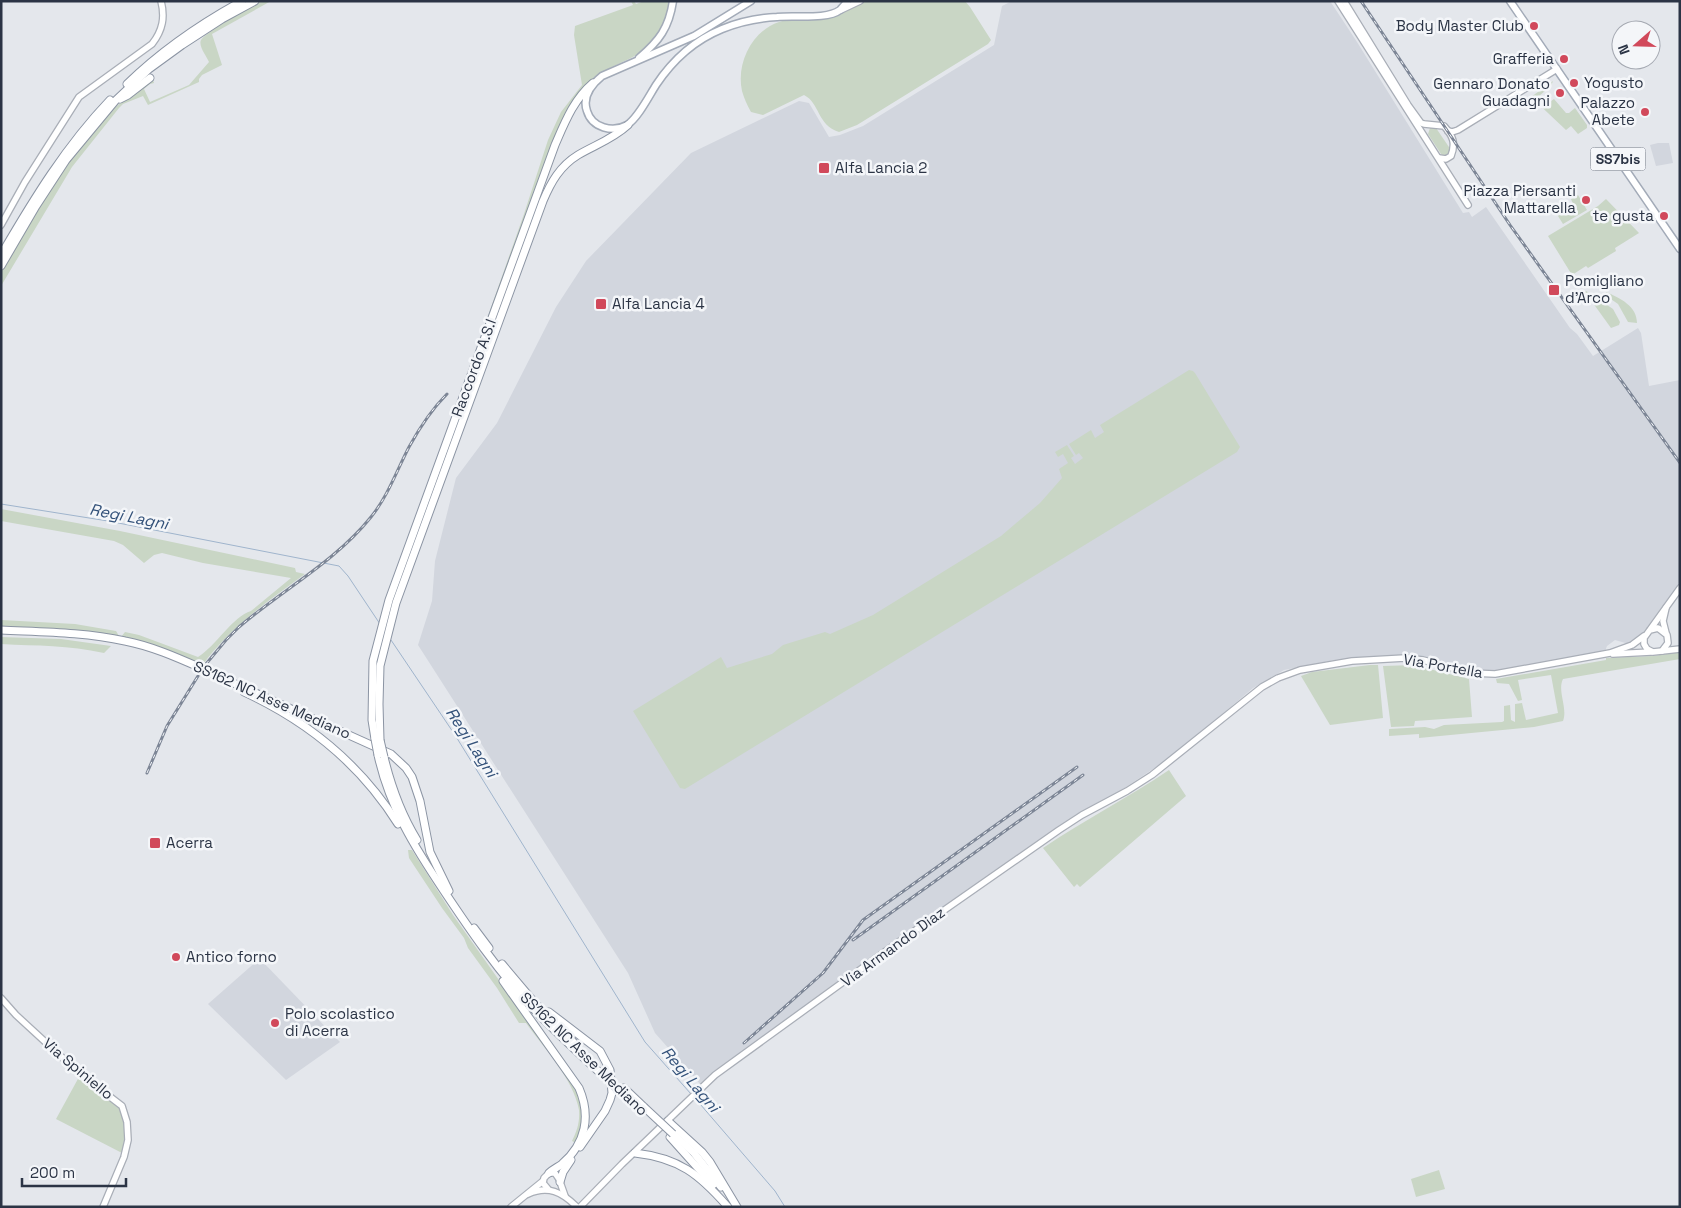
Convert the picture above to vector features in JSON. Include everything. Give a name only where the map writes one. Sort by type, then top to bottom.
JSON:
[{"type":"highway","points":[[1,256],[60,160],[111,98],[144,67],[179,39],[242,1]]},
{"type":"highway","points":[[1,266],[36,206],[66,160],[115,101],[150,69],[182,45],[255,1]]},
{"type":"highway","points":[[197,43],[203,36],[230,18],[233,13]]},
{"type":"highway","points":[[115,101],[128,95],[150,78]]},
{"type":"highway","name":"Raccordo A.S.I","points":[[378,740],[372,712],[373,662],[392,601],[555,145],[574,104],[593,83]]},
{"type":"highway","name":"Raccordo A.S.I","points":[[378,740],[380,666],[392,601],[550,184],[559,171],[572,159],[609,139],[628,125]]},
{"type":"highway","name":"SS162 NC Asse Mediano","points":[[1,630],[66,632],[104,640]]},
{"type":"highway","name":"SS162 NC Asse Mediano","points":[[1,634],[70,637],[120,642],[162,652],[200,670],[280,710],[310,730],[343,758],[378,794],[409,835]]},
{"type":"highway","name":"SS162 NC Asse Mediano","points":[[208,674],[368,742],[391,754],[406,768],[412,777],[420,801],[425,835],[423,854],[430,870],[469,928],[528,1004],[557,1034],[694,1153],[737,1207]]},
{"type":"highway","points":[[378,740],[392,801],[409,835],[423,854]]},
{"type":"highway","name":"SS162 NC Asse Mediano","points":[[423,854],[497,958],[547,1016],[600,1070]]},
{"type":"highway","points":[[469,928],[489,961],[579,1088],[585,1102],[586,1118],[583,1134],[579,1142],[567,1158],[549,1173]]},
{"type":"highway","points":[[497,958],[542,1006],[600,1051],[610,1070],[612,1093],[605,1112],[565,1168],[560,1182]]},
{"type":"highway","points":[[668,1121],[702,1152],[737,1207]]},
{"type":"highway","name":"SS162 NC Asse Mediano","points":[[671,1135],[729,1207]]},
{"type":"highway","points":[[635,1153],[657,1155],[676,1162],[692,1172],[729,1207]]},
{"type":"main road","points":[[1,225],[25,182],[79,98],[152,44],[161,30],[163,18],[161,1]]},
{"type":"main road","points":[[633,62],[656,44],[671,17],[673,1]]},
{"type":"main road","points":[[751,1],[694,36],[608,72],[593,83],[586,96],[585,105],[592,121],[608,129],[628,125],[673,63],[698,42],[720,30],[760,18],[823,15],[839,11],[860,1]]},
{"type":"main road","points":[[839,11],[848,1]]},
{"type":"main road","points":[[1338,1],[1468,205]]},
{"type":"main road","points":[[1344,1],[1408,105],[1421,122],[1442,126],[1453,139]]},
{"type":"main road","name":"SS7bis","points":[[1510,1],[1680,249]]},
{"type":"main road","points":[[1448,131],[1458,130],[1557,69]]},
{"type":"main road","points":[[1422,131],[1430,125]]},
{"type":"main road","points":[[1446,169],[1453,151],[1453,139],[1458,130]]},
{"type":"main road","points":[[1439,158],[1446,159],[1450,157]]},
{"type":"main road","name":"Via Portella","points":[[1610,654],[1632,645],[1644,636],[1680,588]]},
{"type":"main road","points":[[1662,652],[1668,643],[1663,621],[1666,607]]},
{"type":"main road","points":[[1650,630],[1658,628],[1667,635]]},
{"type":"main road","points":[[1644,636],[1646,647],[1653,652]]},
{"type":"main road","name":"Via Portella","points":[[1227,714],[1270,682],[1316,666],[1370,659],[1405,658],[1423,660],[1471,673],[1496,674],[1610,654],[1662,652],[1680,649]]},
{"type":"main road","name":"Via Armando Diaz","points":[[579,1207],[726,1067],[1059,830],[1077,818],[1127,792],[1152,775],[1227,714]]},
{"type":"main road","name":"Via Spiniello","points":[[1,998],[16,1015],[79,1073],[122,1106],[127,1122],[128,1140],[124,1157],[103,1207]]},
{"type":"main road","points":[[511,1207],[543,1181],[549,1173],[555,1173],[565,1196]]},
{"type":"main road","points":[[543,1181],[544,1186],[565,1196],[579,1207]]},
{"type":"main road","points":[[528,1194],[536,1190],[550,1189],[558,1186],[560,1182]]},
{"type":"shaded area","points":[[1012,1],[1330,1],[1463,213],[1469,212],[1472,217],[1486,207],[1570,328],[1577,334],[1593,356],[1638,328],[1641,333],[1649,386],[1680,380],[1680,582],[1640,637],[1629,644],[1615,640],[1607,646],[1605,651],[1500,670],[1468,670],[1412,655],[1396,655],[1335,660],[1284,670],[1253,688],[1174,755],[1120,791],[1075,815],[863,963],[711,1073],[700,1084],[655,1033],[628,973],[418,645],[432,601],[435,561],[456,478],[497,423],[556,307],[586,261],[691,153],[799,101],[809,103],[829,137],[863,126],[994,45],[1002,6]]},
{"type":"shaded area","points":[[1669,143],[1673,163],[1656,166],[1650,145]]},
{"type":"shaded area","name":"Polo scolastico di Acerra","points":[[258,960],[261,960],[340,1042],[286,1080],[208,1004]]},
{"type":"green space","points":[[262,1],[271,1],[212,34],[222,65],[202,75],[199,82],[148,105],[143,96],[123,104],[119,108],[72,167],[1,286],[1,272],[38,209],[73,157],[115,107],[153,80],[154,83],[144,89],[150,102],[189,85],[209,62],[202,48],[201,40],[220,25]]},
{"type":"green space","points":[[631,1],[634,1],[636,4],[644,1],[670,1],[661,28],[645,49],[601,74],[579,95],[458,401],[548,140],[561,112],[582,85],[574,35],[575,26],[633,5]]},
{"type":"green space","points":[[865,1],[965,1],[991,40],[988,44],[857,125],[839,132],[826,124],[813,103],[804,95],[763,115],[751,112],[742,91],[741,70],[748,49],[761,33],[769,26],[779,22],[829,15],[844,11]]},
{"type":"green space","points":[[1553,81],[1551,86],[1539,96],[1539,103],[1544,106],[1554,99],[1566,113],[1575,108],[1587,125],[1587,128],[1578,134],[1571,126],[1566,130],[1531,97]]},
{"type":"green space","points":[[1430,128],[1436,128],[1451,150],[1449,156],[1443,157],[1428,134]]},
{"type":"green space","points":[[1578,195],[1587,210],[1563,224],[1558,216],[1574,206],[1571,199]]},
{"type":"green space","points":[[1606,199],[1639,233],[1615,248],[1616,251],[1588,268],[1586,266],[1572,275],[1548,236],[1598,206]]},
{"type":"green space","points":[[1586,291],[1613,309],[1620,322],[1619,325],[1611,328]]},
{"type":"green space","points":[[1606,292],[1631,307],[1637,323],[1628,322],[1618,304],[1605,295]]},
{"type":"green space","points":[[1189,370],[1195,373],[1240,447],[1237,452],[685,789],[680,788],[633,711],[721,657],[727,668],[772,654],[783,645],[825,632],[830,634],[873,615],[1001,536],[1040,503],[1062,478],[1059,469],[1068,463],[1063,454],[1058,457],[1055,452],[1067,445],[1074,456],[1071,458],[1075,464],[1083,458],[1079,453],[1076,455],[1069,444],[1091,430],[1095,438],[1104,432],[1100,425]]},
{"type":"green space","points":[[1,509],[120,531],[295,568],[296,572],[305,574],[236,628],[202,666],[121,637],[125,632],[139,635],[198,657],[238,619],[251,611],[291,578],[203,563],[162,553],[154,555],[144,563],[123,545],[114,541],[1,521]]},
{"type":"green space","points":[[1,620],[75,624],[116,631],[119,636],[1,628]]},
{"type":"green space","points":[[1,637],[61,639],[111,646],[104,653],[65,647],[1,644]]},
{"type":"green space","points":[[1680,652],[1680,659],[1563,679],[1561,689],[1564,711],[1563,721],[1534,727],[1419,738],[1419,734],[1389,736],[1389,729],[1425,727],[1434,729],[1444,725],[1502,722],[1504,721],[1504,706],[1510,705],[1511,720],[1515,722],[1515,704],[1522,703],[1526,720],[1558,713],[1551,675],[1518,680],[1522,700],[1518,701],[1509,684],[1497,683],[1496,679],[1606,660],[1606,658],[1653,656]]},
{"type":"green space","points":[[1378,665],[1383,718],[1330,725],[1301,676],[1312,672]]},
{"type":"green space","points":[[1414,665],[1469,679],[1472,717],[1415,721],[1414,726],[1391,727],[1383,666]]},
{"type":"green space","points":[[1169,770],[1186,796],[1080,887],[1077,884],[1074,887],[1043,848]]},
{"type":"green space","points":[[408,850],[412,850],[453,915],[582,1098],[584,1123],[576,1143],[572,1141],[578,1126],[579,1110],[565,1076],[526,1023],[519,1023],[409,858]]},
{"type":"green space","points":[[79,1077],[117,1104],[122,1112],[124,1136],[122,1153],[56,1119]]},
{"type":"green space","points":[[1439,1170],[1445,1189],[1416,1197],[1411,1179]]},
{"type":"waterway","name":"Regi Lagni","points":[[1,504],[108,521],[339,566],[348,576],[380,624]]},
{"type":"waterway","name":"Regi Lagni","points":[[391,640],[455,735],[645,1042],[691,1094]]},
{"type":"waterway","name":"Regi Lagni","points":[[694,1097],[775,1191],[785,1207]]},
{"type":"railway","points":[[1361,1],[1510,225],[1680,463]]},
{"type":"railway","points":[[206,664],[239,627],[325,562],[357,533],[382,500],[422,425],[447,394]]},
{"type":"railway","points":[[147,773],[167,726],[198,676]]},
{"type":"railway","points":[[744,1043],[823,973],[863,920],[1077,767]]},
{"type":"railway","points":[[853,940],[1083,775]]},
{"type":"place","name":"Body Master Club","points":[[1534,26]]},
{"type":"place","name":"Grafferia","points":[[1564,59]]},
{"type":"place","name":"Yogusto","points":[[1574,83]]},
{"type":"place","name":"Gennaro Donato Guadagni","points":[[1560,93]]},
{"type":"place","name":"Palazzo Abete","points":[[1645,112]]},
{"type":"place","name":"Alfa Lancia 2","points":[[824,168]]},
{"type":"place","name":"Piazza Piersanti Mattarella","points":[[1586,200]]},
{"type":"place","name":"te gusta","points":[[1664,216]]},
{"type":"place","name":"Pomigliano d’Arco","points":[[1554,290]]},
{"type":"place","name":"Alfa Lancia 4","points":[[601,304]]},
{"type":"place","name":"Acerra","points":[[155,843]]},
{"type":"place","name":"Antico forno","points":[[176,957]]},
{"type":"place","name":"Polo scolastico di Acerra","points":[[275,1023]]}]
